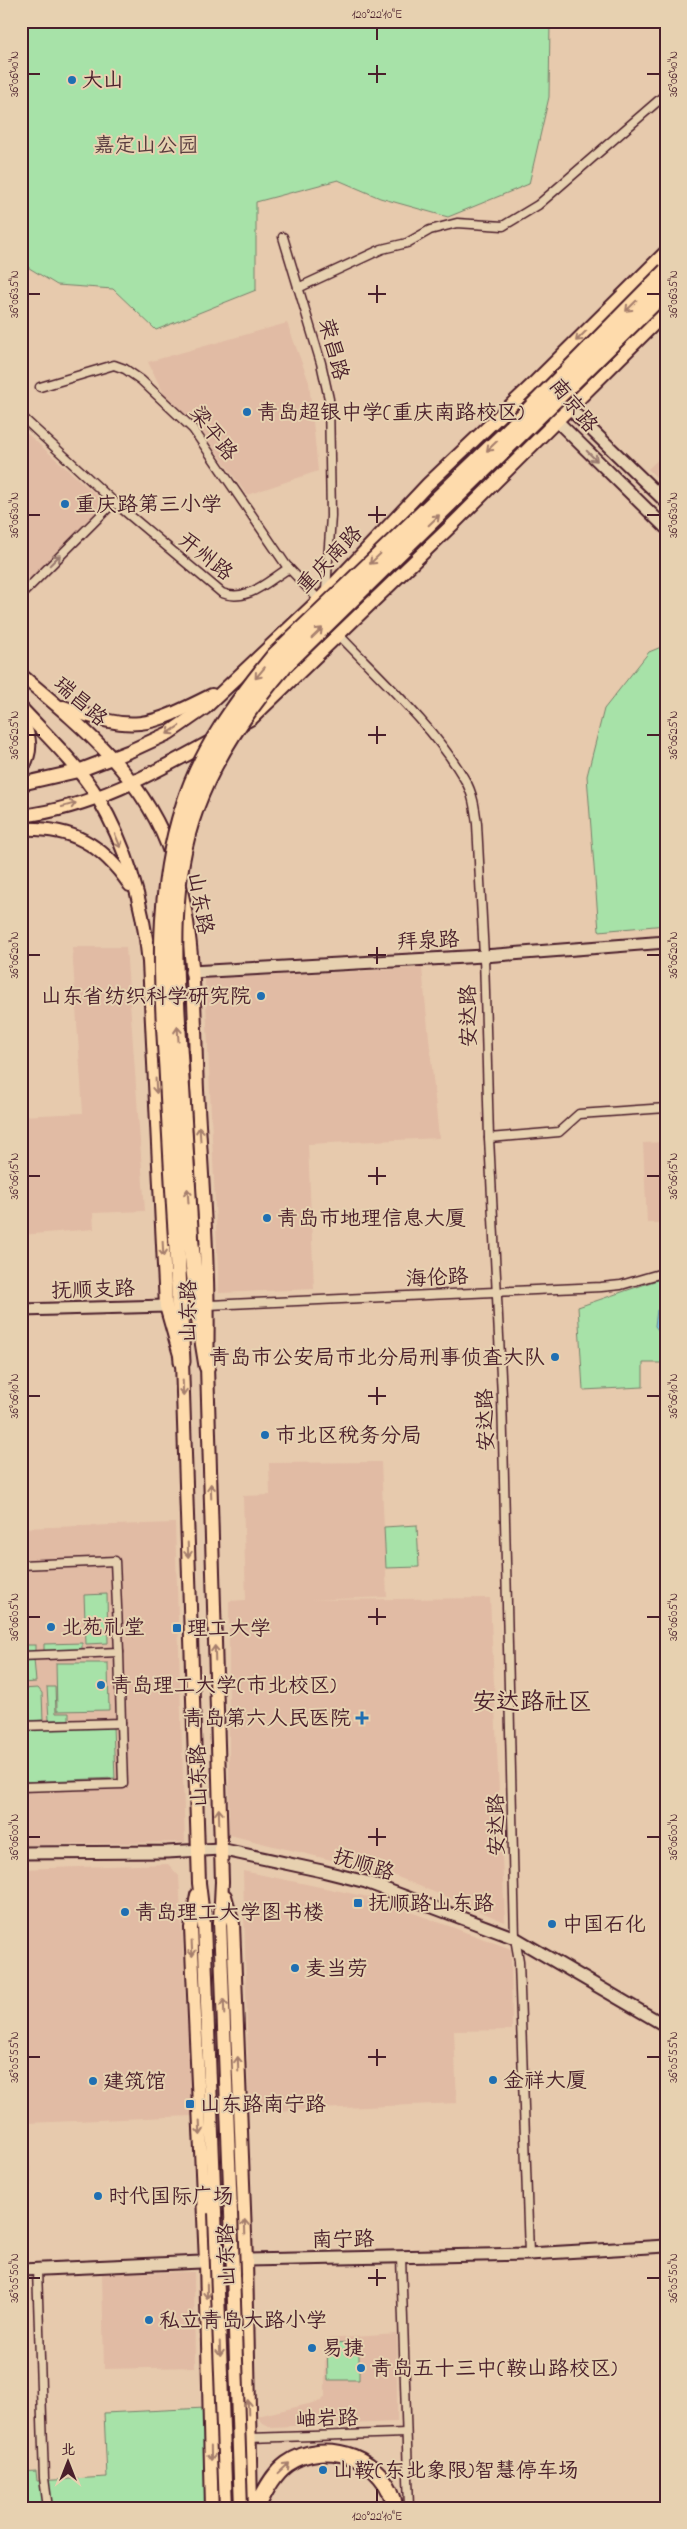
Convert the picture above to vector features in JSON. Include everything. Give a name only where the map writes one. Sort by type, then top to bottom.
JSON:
[{"type":"highway","points":[[208,1366],[184,1245],[163,1005],[164,898],[172,845],[184,802],[208,752],[247,690],[274,656],[507,432],[666,271]]},
{"type":"highway","points":[[182,1362],[184,1245],[174,956],[177,901],[184,849],[196,807],[220,755],[258,697],[284,666],[666,291]]},
{"type":"highway","points":[[257,2508],[268,2486],[287,2464],[316,2451],[344,2452],[367,2464],[386,2483],[395,2508]]},
{"type":"main road","name":"重庆南路","points":[[21,784],[78,771],[112,759],[169,732],[204,708],[323,596],[428,484],[532,385],[666,252]]},
{"type":"main road","points":[[184,904],[181,867],[192,798],[197,784],[218,750],[558,421],[666,312]]},
{"type":"main road","name":"瑞昌路","points":[[21,675],[97,740],[112,759]]},
{"type":"main road","points":[[55,704],[109,722],[142,724],[169,716],[228,687]]},
{"type":"main road","points":[[21,708],[78,771],[97,797]]},
{"type":"main road","points":[[21,816],[97,797],[133,784],[252,718]]},
{"type":"main road","points":[[21,719],[28,732],[30,748],[21,770]]},
{"type":"main road","name":"山东路","points":[[112,759],[133,784],[158,825],[169,849],[184,904],[191,972],[209,1305],[208,1366],[222,1882],[220,1922],[241,2508]]},
{"type":"main road","name":"山东路","points":[[97,797],[123,852],[140,901],[149,962],[166,1306],[182,1362],[199,1883],[204,1924],[226,2508]]},
{"type":"main road","points":[[21,829],[58,830],[90,843],[116,865],[140,901]]},
{"type":"main road","name":"山东路","points":[[222,1882],[233,1924],[246,2260],[251,2508]]},
{"type":"main road","name":"山东路","points":[[199,1883],[191,1928],[206,2262],[212,2508]]},
{"type":"street","points":[[298,288],[382,249],[407,243],[430,230],[457,223],[503,226],[538,205],[666,94]]},
{"type":"street","name":"荣昌路","points":[[282,237],[321,363],[329,399],[331,516],[323,596]]},
{"type":"street","name":"梁平路","points":[[40,387],[114,365],[125,369],[141,380],[193,429],[289,568],[323,596]]},
{"type":"street","name":"南京路","points":[[532,385],[570,409],[666,502]]},
{"type":"street","name":"南京路","points":[[532,385],[558,421],[666,528]]},
{"type":"street","name":"开州路","points":[[21,416],[114,502],[222,593],[238,597],[247,595],[289,568]]},
{"type":"street","points":[[23,589],[114,502]]},
{"type":"street","name":"安达路","points":[[339,635],[434,736],[465,780],[470,791],[477,824],[484,956],[489,1138],[498,1292],[515,1938],[519,1961],[529,2254]]},
{"type":"street","name":"拜泉路","points":[[191,972],[484,956],[666,942]]},
{"type":"street","points":[[489,1138],[559,1132],[580,1114],[666,1108]]},
{"type":"street","name":"海伦路","points":[[209,1305],[614,1286],[666,1272]]},
{"type":"street","name":"抚顺支路","points":[[21,1310],[166,1306]]},
{"type":"street","points":[[21,1565],[115,1562],[123,1784],[21,1787]]},
{"type":"street","points":[[21,1656],[119,1652]]},
{"type":"street","points":[[21,1726],[121,1723]]},
{"type":"street","name":"抚顺路","points":[[21,1853],[198,1851],[220,1849],[366,1882],[515,1938],[666,2026]]},
{"type":"street","name":"南宁路","points":[[21,2270],[246,2260],[529,2254],[666,2246]]},
{"type":"street","points":[[401,2257],[409,2508]]},
{"type":"street","points":[[37,2269],[44,2478],[48,2508]]},
{"type":"street","name":"岫岩路","points":[[249,2438],[406,2433]]},
{"type":"shaded area","name":"青岛超银中学(重庆南路校区)","points":[[287,323],[309,382],[318,471],[247,495],[197,424],[167,400],[148,362]]},
{"type":"shaded area","name":"重庆路第三小学","points":[[21,428],[105,503],[32,581],[21,570],[21,513],[28,506],[21,500]]},
{"type":"shaded area","points":[[666,452],[666,487],[648,469]]},
{"type":"shaded area","points":[[72,947],[126,947],[145,1211],[93,1213],[94,1229],[21,1235],[21,1116],[83,1113]]},
{"type":"shaded area","points":[[422,968],[439,1138],[308,1144],[314,1289],[219,1293],[205,979]]},
{"type":"shaded area","points":[[666,1142],[666,1223],[647,1223],[643,1143]]},
{"type":"shaded area","points":[[660,1366],[666,1366],[666,1491]]},
{"type":"shaded area","name":"青岛第六人民医院","points":[[381,1462],[387,1597],[311,1600],[490,1598],[505,1922],[393,1875],[229,1835],[229,1601],[246,1600],[243,1496],[270,1495],[269,1463]]},
{"type":"shaded area","name":"青岛理工大学(市北校区)","points":[[175,1523],[185,1842],[21,1845],[21,1528]]},
{"type":"shaded area","points":[[168,1864],[179,1876],[192,2116],[28,2123],[31,2186],[21,2186],[21,1869]]},
{"type":"shaded area","points":[[243,1871],[373,1898],[511,1949],[512,2030],[454,2031],[457,2103],[249,2112]]},
{"type":"shaded area","name":"私立青岛大路小学","points":[[194,2272],[195,2367],[104,2369],[102,2273]]},
{"type":"shaded area","name":"青岛五十三中(鞍山路校区)","points":[[397,2334],[397,2422],[270,2427],[260,2421],[258,2416],[321,2401],[325,2397],[325,2339]]},
{"type":"green space","name":"嘉定山公园","points":[[21,21],[550,21],[549,97],[529,184],[448,217],[380,198],[338,180],[256,202],[256,290],[156,330],[113,289],[57,285],[21,263]]},
{"type":"green space","points":[[666,645],[666,925],[599,931],[587,776],[604,709],[649,652]]},
{"type":"green space","points":[[666,1277],[666,1363],[643,1363],[643,1387],[583,1390],[578,1307]]},
{"type":"green space","points":[[417,1525],[419,1567],[386,1568],[384,1527]]},
{"type":"green space","points":[[107,1594],[108,1643],[86,1644],[84,1595]]},
{"type":"green space","points":[[82,1643],[82,1651],[44,1652],[44,1644]]},
{"type":"green space","points":[[21,1645],[35,1645],[35,1653],[21,1653]]},
{"type":"green space","points":[[21,1659],[34,1659],[36,1682],[21,1683]]},
{"type":"green space","points":[[56,1663],[108,1663],[109,1710],[57,1711]]},
{"type":"green space","points":[[47,1687],[55,1687],[56,1713],[69,1713],[69,1720],[49,1720]]},
{"type":"green space","points":[[38,1688],[42,1693],[43,1720],[21,1721],[21,1689]]},
{"type":"green space","points":[[113,1726],[115,1778],[21,1782],[21,1730]]},
{"type":"green space","points":[[359,2342],[359,2380],[328,2380],[327,2343]]},
{"type":"green space","points":[[205,2408],[206,2508],[21,2508],[21,2472],[36,2471],[37,2481],[107,2477],[104,2413]]},
{"type":"water","points":[[666,1306],[666,1335],[663,1337],[655,1326],[657,1310]]},
{"type":"place","name":"大山","points":[[72,80]]},
{"type":"place","name":"青岛超银中学(重庆南路校区)","points":[[247,412]]},
{"type":"place","name":"重庆路第三小学","points":[[65,504]]},
{"type":"place","name":"山东省纺织科学研究院","points":[[261,996]]},
{"type":"place","name":"青岛市地理信息大厦","points":[[267,1218]]},
{"type":"place","name":"青岛市公安局市北分局刑事侦查大队","points":[[555,1357]]},
{"type":"place","name":"市北区税务分局","points":[[265,1435]]},
{"type":"place","name":"北苑礼堂","points":[[51,1627]]},
{"type":"place","name":"理工大学","points":[[177,1628]]},
{"type":"place","name":"青岛理工大学(市北校区)","points":[[101,1685]]},
{"type":"place","name":"青岛第六人民医院","points":[[362,1718]]},
{"type":"place","name":"抚顺路山东路","points":[[358,1903]]},
{"type":"place","name":"青岛理工大学图书楼","points":[[125,1912]]},
{"type":"place","name":"中国石化","points":[[552,1924]]},
{"type":"place","name":"麦当劳","points":[[295,1968]]},
{"type":"place","name":"金祥大厦","points":[[493,2080]]},
{"type":"place","name":"建筑馆","points":[[93,2081]]},
{"type":"place","name":"山东路南宁路","points":[[190,2104]]},
{"type":"place","name":"时代国际广场","points":[[98,2196]]},
{"type":"place","name":"私立青岛大路小学","points":[[149,2320]]},
{"type":"place","name":"易捷","points":[[312,2348]]},
{"type":"place","name":"青岛五十三中(鞍山路校区)","points":[[361,2368]]},
{"type":"place","name":"山鞍(东北象限)智慧停车场","points":[[323,2470]]},
{"type":"district","name":"安达路社区","points":[[532,1701]]}]
